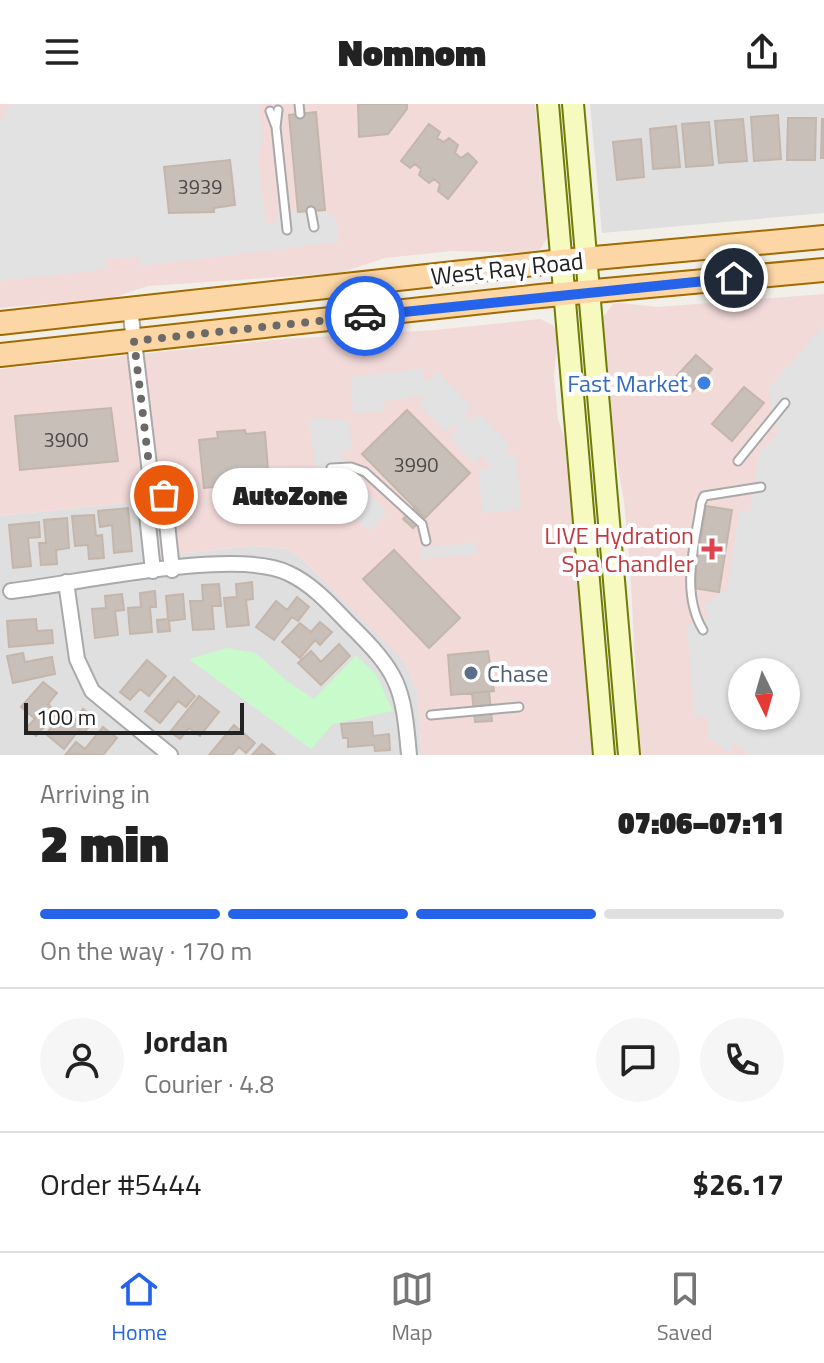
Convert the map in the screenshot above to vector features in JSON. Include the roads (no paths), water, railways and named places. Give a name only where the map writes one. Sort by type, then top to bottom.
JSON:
[{"type":"main road","points":[[548,104],[604,755]]},
{"type":"main road","points":[[573,104],[629,755]]},
{"type":"main road","name":"West Ray Road","points":[[0,323],[562,261],[824,237]]},
{"type":"main road","name":"West Ray Road","points":[[0,355],[565,294],[824,270]]},
{"type":"street","points":[[130,308],[150,473],[145,496],[153,571]]},
{"type":"street","points":[[150,473],[164,495],[172,570]]},
{"type":"street","points":[[11,591],[153,571],[249,563],[286,572],[314,589],[376,651],[396,677],[405,706],[409,755]]},
{"type":"street","points":[[66,582],[77,659],[92,691],[170,755]]},
{"type":"lane","points":[[299,104],[300,114]]},
{"type":"lane","points":[[274,110],[287,230]]},
{"type":"lane","points":[[311,211],[314,227]]},
{"type":"lane","points":[[738,461],[785,403]]},
{"type":"lane","points":[[331,468],[351,467],[365,472],[422,524],[426,541]]},
{"type":"lane","points":[[703,630],[694,615],[689,589],[701,503],[704,496],[712,493],[761,487]]},
{"type":"lane","points":[[431,715],[519,707]]},
{"type":"place","name":"Fast Market","points":[[704,383]]},
{"type":"place","name":"AutoZone","points":[[164,495]]},
{"type":"place","name":"LIVE Hydration Spa Chandler","points":[[712,549]]},
{"type":"place","name":"Chase","points":[[471,673]]}]
